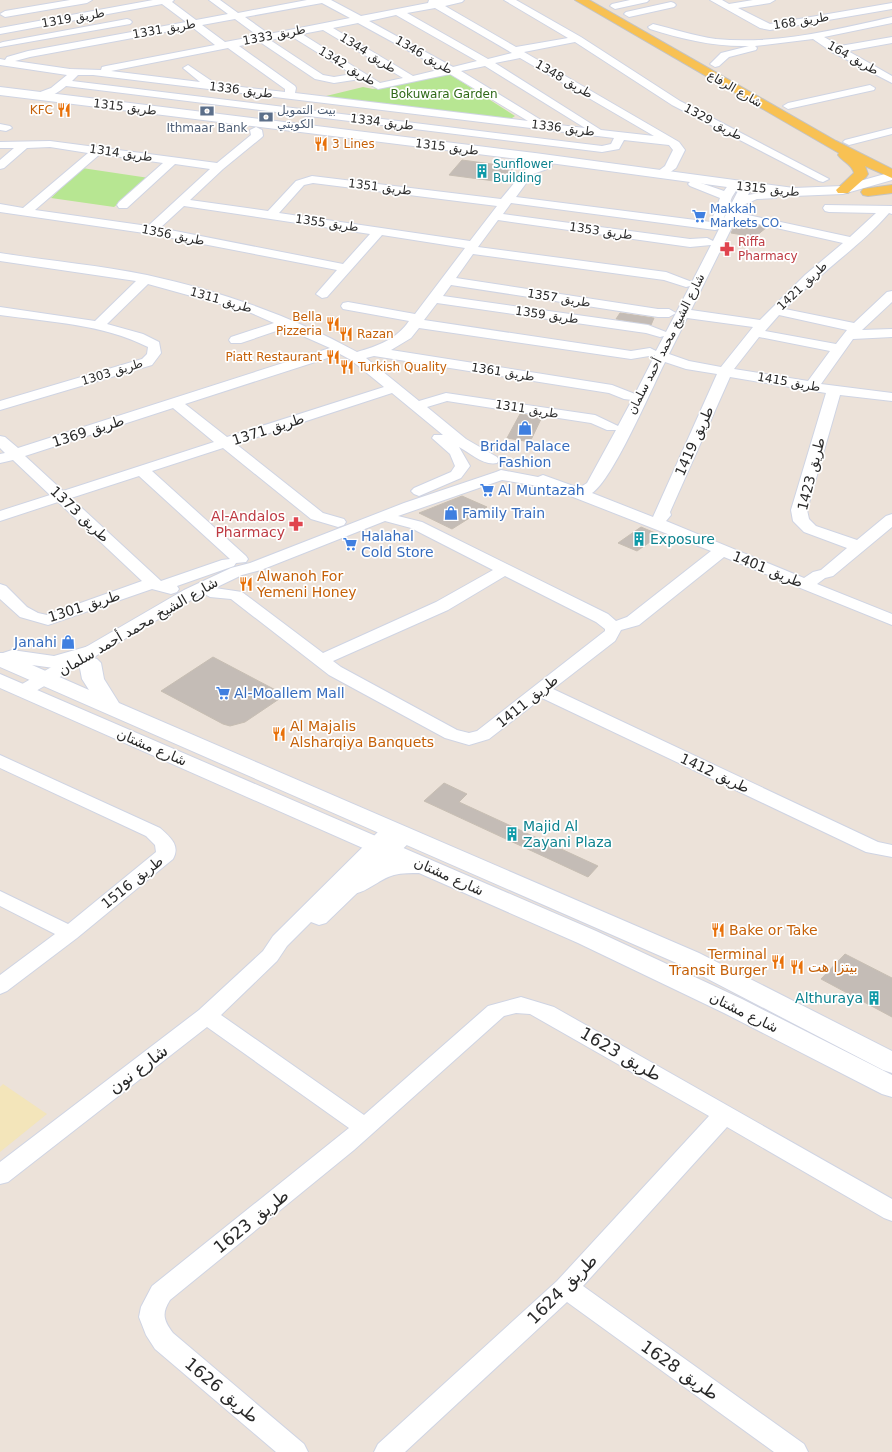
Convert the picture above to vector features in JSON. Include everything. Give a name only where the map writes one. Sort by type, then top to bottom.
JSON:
[{"type":"main road","name":"شارع الرفاع","points":[[582,0],[831,144],[892,175]]},
{"type":"main road","name":"شارع الرفاع","points":[[610,3],[849,142],[892,163]]},
{"type":"main road","points":[[831,144],[856,163],[861,170],[861,174],[858,179],[844,190]]},
{"type":"main road","points":[[868,192],[892,189]]},
{"type":"street","points":[[5,14],[87,0]]},
{"type":"street","points":[[167,0],[194,23],[291,88],[288,96]]},
{"type":"street","name":"طريق 1319","points":[[0,31],[167,0]]},
{"type":"street","points":[[214,0],[319,77],[326,80],[338,80],[360,76]]},
{"type":"street","name":"طريق 1344","points":[[274,0],[300,17],[320,26],[411,79]]},
{"type":"street","name":"طريق 1331","points":[[4,62],[28,54],[324,0]]},
{"type":"street","name":"طريق 1346","points":[[324,0],[361,19],[451,70],[543,125]]},
{"type":"street","name":"طريق 1333","points":[[90,72],[398,12],[432,2],[459,0]]},
{"type":"street","name":"طريق 1329","points":[[509,0],[577,39],[676,102],[823,180]]},
{"type":"street","points":[[526,0],[618,54],[617,56],[606,58]]},
{"type":"street","points":[[610,3],[646,0]]},
{"type":"street","name":"طريق 168","points":[[715,0],[763,26],[770,27],[892,6]]},
{"type":"street","points":[[728,7],[770,0]]},
{"type":"street","points":[[864,0],[892,13]]},
{"type":"street","name":"طريق 1348","points":[[432,2],[672,142]]},
{"type":"street","points":[[629,14],[671,5]]},
{"type":"street","points":[[113,11],[168,56]]},
{"type":"street","name":"طريق 1336","points":[[398,12],[486,62],[602,133]]},
{"type":"street","points":[[653,28],[692,38],[754,42],[814,36],[892,20]]},
{"type":"street","name":"طريق 1331","points":[[3,45],[127,22]]},
{"type":"street","name":"طريق 1342","points":[[292,32],[378,86],[486,62],[519,52],[577,39]]},
{"type":"street","name":"طريق 164","points":[[814,36],[836,50],[892,80]]},
{"type":"street","points":[[715,64],[720,58],[731,53],[793,39]]},
{"type":"street","points":[[836,50],[892,40]]},
{"type":"street","name":"طريق 1336","points":[[4,62],[76,72],[90,72],[543,125],[672,142]]},
{"type":"street","points":[[188,68],[212,87]]},
{"type":"street","points":[[875,71],[892,68]]},
{"type":"street","points":[[55,94],[76,72]]},
{"type":"street","name":"طريق 1334","points":[[64,83],[605,149],[616,147],[621,136]]},
{"type":"street","points":[[788,106],[870,88]]},
{"type":"street","name":"طريق 1315","points":[[0,91],[39,96],[55,94],[669,175],[737,192],[809,193],[844,190],[892,175]]},
{"type":"street","name":"طريق 1315","points":[[0,97],[256,130],[524,168],[546,166],[669,175],[694,184],[737,192],[826,199],[854,196],[892,185]]},
{"type":"street","points":[[151,230],[219,167],[257,136],[256,130]]},
{"type":"street","points":[[849,142],[892,131]]},
{"type":"street","points":[[499,153],[509,138]]},
{"type":"street","points":[[669,175],[679,150],[672,142]]},
{"type":"street","name":"طريق 1314","points":[[0,145],[50,144],[219,167]]},
{"type":"street","points":[[0,166],[24,145]]},
{"type":"street","points":[[25,212],[98,150]]},
{"type":"street","points":[[123,205],[173,160]]},
{"type":"street","points":[[271,215],[300,183],[312,179],[315,167]]},
{"type":"street","name":"طريق 1361","points":[[356,357],[375,352],[400,340],[448,281],[471,247],[495,216],[524,168]]},
{"type":"street","name":"طريق 1351","points":[[312,179],[715,226]]},
{"type":"street","name":"شارع الشيخ محمد أحمد سلمان","points":[[576,492],[593,486],[605,467],[654,357],[676,313],[732,214],[737,192]]},
{"type":"street","name":"شارع الشيخ محمد أحمد سلمان","points":[[576,492],[592,470],[612,427],[629,396],[654,357],[660,333],[676,313],[689,278],[715,226],[737,192]]},
{"type":"street","name":"طريق 1355","points":[[181,202],[379,231],[471,247],[666,276],[689,278]]},
{"type":"street","name":"طريق 1356","points":[[0,208],[151,230],[345,268]]},
{"type":"street","name":"طريق 1421","points":[[829,208],[889,210]]},
{"type":"street","name":"طريق 1421","points":[[725,371],[777,311],[822,266],[872,226],[889,210]]},
{"type":"street","points":[[732,214],[853,241]]},
{"type":"street","name":"طريق 1353","points":[[495,216],[690,243],[707,242]]},
{"type":"street","points":[[322,294],[379,231]]},
{"type":"street","name":"طريق 1311","points":[[4,262],[144,281],[254,309],[342,348],[356,357],[461,442],[499,466]]},
{"type":"street","points":[[97,326],[144,281]]},
{"type":"street","name":"طريق 1357","points":[[448,281],[658,313],[676,313],[761,329]]},
{"type":"street","points":[[812,386],[852,331],[892,295]]},
{"type":"street","name":"طريق 1359","points":[[434,299],[648,329],[660,333]]},
{"type":"street","points":[[348,306],[416,321],[654,357]]},
{"type":"street","name":"طريق 1303","points":[[0,311],[97,326],[124,332],[147,340],[154,345],[156,349],[153,356],[147,362],[0,406]]},
{"type":"street","points":[[777,311],[852,331],[892,333]]},
{"type":"street","points":[[236,340],[286,323]]},
{"type":"street","points":[[761,329],[840,349]]},
{"type":"street","name":"طريق 1369","points":[[0,459],[342,348]]},
{"type":"street","name":"طريق 1361","points":[[375,352],[612,389],[629,396]]},
{"type":"street","name":"طريق 1415","points":[[654,357],[686,365],[834,390],[892,397]]},
{"type":"street","name":"طريق 1419","points":[[655,518],[725,371]]},
{"type":"street","name":"طريق 1371","points":[[0,516],[394,388]]},
{"type":"street","name":"طريق 1423","points":[[834,390],[799,510],[801,521],[810,529],[857,546]]},
{"type":"street","name":"طريق 1311","points":[[413,403],[446,397],[595,419],[612,427]]},
{"type":"street","points":[[175,403],[227,443],[317,523],[338,529],[426,495],[437,489],[455,490],[480,483],[499,466]]},
{"type":"street","points":[[413,403],[406,404],[406,409],[409,413],[456,452],[463,466],[456,475],[426,495]]},
{"type":"street","name":"طريق 1373","points":[[0,440],[157,585]]},
{"type":"street","name":"طريق 1311","points":[[461,442],[477,467]]},
{"type":"street","name":"طريق 1401","points":[[477,467],[487,473],[499,466],[655,518],[723,550],[892,620]]},
{"type":"street","points":[[455,490],[470,480],[477,467]]},
{"type":"street","points":[[142,470],[245,567]]},
{"type":"street","name":"شارع الشيخ محمد أحمد سلمان","points":[[40,687],[245,567],[338,529],[361,530],[405,515],[426,495]]},
{"type":"street","points":[[405,515],[504,570],[602,618],[613,627],[633,621],[723,550]]},
{"type":"street","points":[[811,587],[827,578],[827,573],[857,546],[892,519]]},
{"type":"street","points":[[223,565],[215,576],[212,586],[236,595],[236,587],[245,567],[317,523]]},
{"type":"street","name":"طريق 1301","points":[[0,589],[25,614],[34,619],[48,620],[223,565],[245,567]]},
{"type":"street","points":[[320,661],[442,606],[504,570]]},
{"type":"street","points":[[163,608],[157,585],[190,593]]},
{"type":"street","name":"شارع الشيخ محمد أحمد سلمان","points":[[89,658],[163,608],[190,593],[212,586]]},
{"type":"street","name":"طريق 1411","points":[[236,595],[320,661],[451,734],[469,739],[483,735],[609,637],[613,632],[613,627]]},
{"type":"street","points":[[0,655],[54,662],[89,658],[93,679],[111,707]]},
{"type":"street","name":"شارع مشتان","points":[[0,659],[40,687],[391,840],[690,959],[892,1063]]},
{"type":"street","name":"شارع مشتان","points":[[0,680],[40,687],[111,707],[391,840],[425,865],[587,937],[726,1002],[892,1087]]},
{"type":"street","name":"طريق 1412","points":[[540,690],[866,844],[892,851]]},
{"type":"street","name":"طريق 1516","points":[[0,761],[153,832],[165,843],[166,854],[70,933],[0,986]]},
{"type":"street","name":"شارع نون","points":[[270,956],[290,945],[353,887],[391,840]]},
{"type":"street","name":"شارع نون","points":[[0,1175],[207,1016],[270,956],[280,941],[391,840]]},
{"type":"street","points":[[353,887],[366,877],[382,870],[404,865],[425,865]]},
{"type":"street","points":[[0,898],[70,933]]},
{"type":"street","name":"طريق 1623","points":[[152,1324],[152,1308],[162,1293],[365,1127],[496,1011],[513,1004],[528,1004],[546,1012],[892,1211]]},
{"type":"street","points":[[207,1016],[365,1127]]},
{"type":"street","name":"طريق 1624","points":[[387,1452],[566,1288],[725,1114]]},
{"type":"street","name":"طريق 1628","points":[[566,1288],[795,1452]]},
{"type":"street","name":"طريق 1626","points":[[152,1324],[164,1341],[295,1452]]},
{"type":"green space","name":"Bokuwara Garden","points":[[448,73],[515,116],[509,120],[318,98],[363,87],[373,89]]},
{"type":"green space","points":[[82,168],[149,178],[114,207],[51,198]]},
{"type":"sand","points":[[3,1084],[47,1114],[0,1152],[0,1087]]},
{"type":"building","name":"Sunflower Building","points":[[462,160],[514,167],[502,182],[449,175]]},
{"type":"building","points":[[737,221],[767,227],[755,237],[731,233]]},
{"type":"building","points":[[620,313],[654,318],[651,325],[616,319]]},
{"type":"building","name":"Bridal Palace Fashion","points":[[520,414],[542,417],[530,442],[507,438]]},
{"type":"building","name":"Family Train","points":[[462,496],[487,507],[452,529],[419,513]]},
{"type":"building","name":"Exposure","points":[[641,527],[660,535],[637,551],[618,543]]},
{"type":"building","name":"Al-Moallem Mall","points":[[213,657],[285,695],[245,722],[230,726],[223,724],[161,691]]},
{"type":"building","name":"Majid Al Zayani Plaza","points":[[444,783],[467,794],[459,802],[598,866],[588,877],[424,801]]},
{"type":"building","name":"Althuraya","points":[[845,954],[892,978],[892,1017],[821,979]]},
{"type":"place","name":"KFC","points":[[64,110]]},
{"type":"place","name":"Ithmaar Bank","points":[[207,111]]},
{"type":"place","name":"بيت التمويل الكويتي","points":[[266,117]]},
{"type":"place","name":"3 Lines","points":[[321,144]]},
{"type":"place","name":"Sunflower Building","points":[[482,171]]},
{"type":"place","name":"Makkah Markets CO.","points":[[699,216]]},
{"type":"place","name":"Riffa Pharmacy","points":[[727,249]]},
{"type":"place","name":"Bella Pizzeria","points":[[333,324]]},
{"type":"place","name":"Razan","points":[[346,334]]},
{"type":"place","name":"Piatt Restaurant","points":[[333,357]]},
{"type":"place","name":"Turkish Quality","points":[[347,367]]},
{"type":"place","name":"Bridal Palace Fashion","points":[[525,428]]},
{"type":"place","name":"Al Muntazah","points":[[487,490]]},
{"type":"place","name":"Family Train","points":[[451,513]]},
{"type":"place","name":"Al-Andalos Pharmacy","points":[[296,524]]},
{"type":"place","name":"Exposure","points":[[639,539]]},
{"type":"place","name":"Halahal Cold Store","points":[[350,544]]},
{"type":"place","name":"Alwanoh For Yemeni Honey","points":[[246,584]]},
{"type":"place","name":"Janahi","points":[[68,642]]},
{"type":"place","name":"Al-Moallem Mall","points":[[223,693]]},
{"type":"place","name":"Al Majalis Alsharqiya Banquets","points":[[279,734]]},
{"type":"place","name":"Majid Al Zayani Plaza","points":[[512,834]]},
{"type":"place","name":"Bake or Take","points":[[718,930]]},
{"type":"place","name":"Terminal Transit Burger","points":[[778,962]]},
{"type":"place","name":"بيتزا هت","points":[[797,967]]},
{"type":"place","name":"Althuraya","points":[[874,998]]}]
